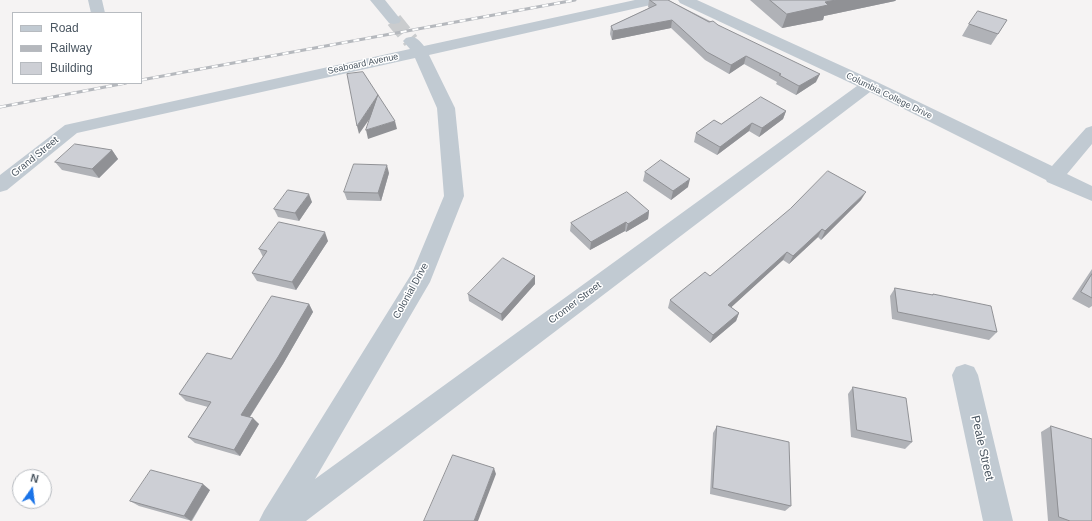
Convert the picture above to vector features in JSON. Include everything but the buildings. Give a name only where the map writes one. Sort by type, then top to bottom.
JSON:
[{"type":"street","points":[[95,0],[98,12]]},
{"type":"street","points":[[378,0],[394,20]]},
{"type":"street","name":"Seaboard Avenue","points":[[71,129],[415,46],[655,0]]},
{"type":"street","name":"Columbia College Drive","points":[[685,0],[869,85],[1054,177],[1092,194]]},
{"type":"street","name":"Colonial Drive","points":[[274,521],[422,276],[454,196],[446,108],[415,46]]},
{"type":"street","name":"Cromer Street","points":[[282,521],[869,85]]},
{"type":"street","name":"Grand Street","points":[[0,186],[71,129]]},
{"type":"street","points":[[1054,177],[1092,132]]},
{"type":"street","name":"Peale Street","points":[[965,375],[998,521]]},
{"type":"tunnel","points":[[394,20],[411,41]]},
{"type":"railway","points":[[142,80],[575,0]]},
{"type":"railway","points":[[0,107],[121,84]]}]
